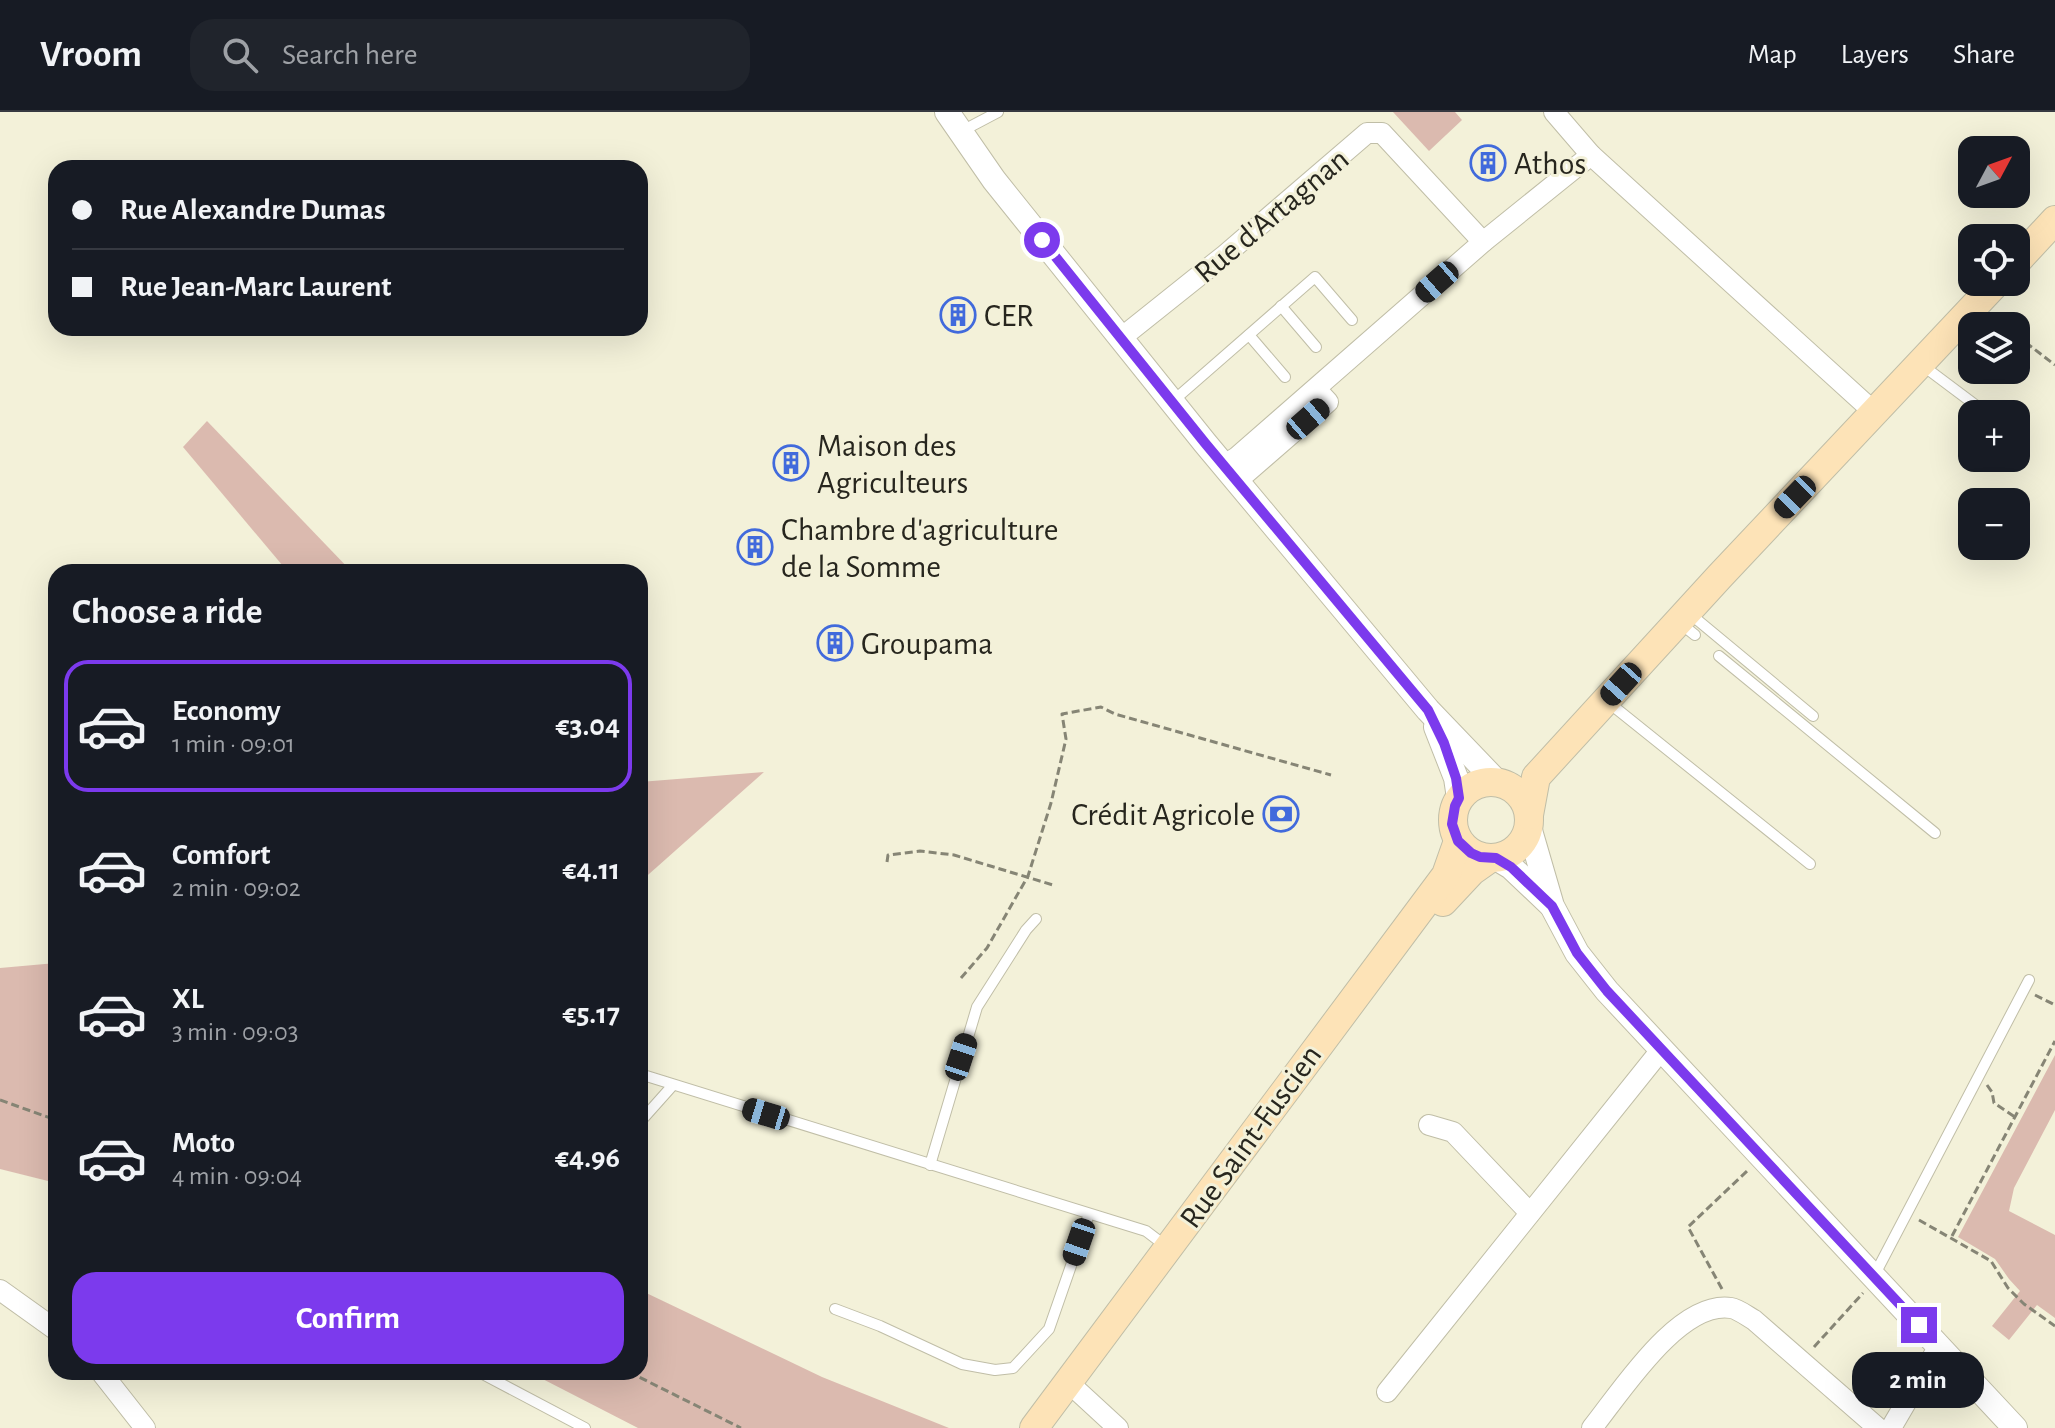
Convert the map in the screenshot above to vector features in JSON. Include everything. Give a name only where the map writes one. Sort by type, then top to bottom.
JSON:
[{"type":"main road","points":[[2030,247],[2055,220]]},
{"type":"main road","points":[[1536,777],[1472,786],[1455,806],[1452,824],[1458,841],[1471,853],[1492,858],[1518,848],[1529,821],[1536,777],[1606,701],[1687,623],[1984,296]]},
{"type":"main road","points":[[1502,783],[1519,793],[1529,821]]},
{"type":"main road","name":"Rue Saint-Fuscien","points":[[1049,1428],[1074,1387],[1446,875],[1458,841]]},
{"type":"main road","name":"Rue Saint-Fuscien","points":[[1173,1252],[1408,945],[1458,885],[1492,858]]},
{"type":"main road","name":"Rue Saint-Fuscien","points":[[1034,1428],[1074,1387]]},
{"type":"street","points":[[1554,112],[1591,155],[1875,413]]},
{"type":"street","points":[[954,122],[994,180],[1230,473],[1428,710],[1502,783]]},
{"type":"street","name":"Rue d'Artagnan","points":[[1121,338],[1225,255],[1367,133],[1382,133],[1483,242]]},
{"type":"street","points":[[1230,473],[1316,389],[1483,242],[1591,155]]},
{"type":"street","points":[[1428,710],[1449,757],[1459,798]]},
{"type":"street","points":[[1529,821],[1552,906],[1577,953],[1607,991],[2015,1428]]},
{"type":"street","points":[[1492,858],[1511,867],[1552,906]]},
{"type":"street","points":[[1387,1392],[1661,1050]]},
{"type":"street","points":[[1429,1125],[1453,1132],[1530,1213]]},
{"type":"street","points":[[0,1290],[48,1324]]},
{"type":"street","points":[[1592,1428],[1647,1359],[1680,1325],[1707,1311],[1732,1308],[1754,1320],[1878,1428]]},
{"type":"street","points":[[1891,1428],[1939,1346]]},
{"type":"street","points":[[110,1380],[145,1428]]},
{"type":"street","points":[[1074,1387],[1118,1428]]},
{"type":"lane","points":[[954,122],[998,112]]},
{"type":"lane","points":[[1174,403],[1315,277],[1352,320]]},
{"type":"lane","points":[[1281,306],[1316,347]]},
{"type":"lane","points":[[1249,335],[1285,377]]},
{"type":"lane","points":[[1921,363],[1969,400]]},
{"type":"lane","points":[[1687,623],[1813,716]]},
{"type":"lane","points":[[1719,656],[1935,833]]},
{"type":"lane","points":[[1606,701],[1810,864]]},
{"type":"lane","points":[[930,1165],[977,1007],[1036,919]]},
{"type":"lane","points":[[1874,1277],[2027,985]]},
{"type":"lane","points":[[648,1079],[1146,1231],[1173,1252]]},
{"type":"lane","points":[[648,1113],[673,1085]]},
{"type":"lane","points":[[835,1309],[962,1364],[995,1370],[1013,1368],[1049,1329],[1089,1214]]},
{"type":"lane","points":[[494,1380],[585,1428]]},
{"type":"path","points":[[2030,346],[2055,365]]},
{"type":"path","points":[[961,978],[987,948],[1028,876],[1051,803],[1066,739],[1062,714],[1101,707],[1115,714],[1331,775]]},
{"type":"path","points":[[887,862],[888,855],[954,855],[1053,885]]},
{"type":"path","points":[[2027,985],[2055,1005]]},
{"type":"path","points":[[1952,1236],[2055,1041]]},
{"type":"path","points":[[1977,1080],[1987,1085],[1994,1103],[2015,1117]]},
{"type":"path","points":[[0,1100],[48,1117]]},
{"type":"path","points":[[1732,1308],[1688,1227],[1761,1157]]},
{"type":"path","points":[[1907,1213],[1991,1261],[2008,1288],[2055,1326]]},
{"type":"path","points":[[1800,1362],[1860,1299],[1874,1277]]},
{"type":"path","points":[[645,1380],[741,1428]]},
{"type":"shaded area","points":[[1393,112],[1455,112],[1462,120],[1429,151]]},
{"type":"shaded area","points":[[207,421],[344,564],[281,564],[183,447]]},
{"type":"shaded area","points":[[764,772],[648,875],[648,781]]},
{"type":"shaded area","points":[[48,964],[48,1181],[0,1169],[0,968]]},
{"type":"shaded area","points":[[2055,1055],[2055,1110],[2014,1188],[2009,1211],[2055,1235],[2055,1318],[2037,1305],[2009,1340],[1992,1326],[2020,1291],[1995,1259],[1958,1237]]},
{"type":"shaded area","points":[[648,1294],[822,1377],[949,1428],[638,1428],[545,1380],[648,1380]]},
{"type":"place","name":"Athos","points":[[1488,163]]},
{"type":"place","name":"CER","points":[[958,315]]},
{"type":"place","name":"Maison des Agriculteurs","points":[[791,463]]},
{"type":"place","name":"Chambre d'agriculture de la Somme","points":[[755,547]]},
{"type":"place","name":"Groupama","points":[[835,643]]},
{"type":"place","name":"Crédit Agricole","points":[[1281,814]]},
{"type":"route","points":[[1042,240],[1347,616],[1428,710],[1456,778],[1459,798],[1452,824],[1458,841],[1471,853],[1496,858],[1511,867],[1552,906],[1577,953],[1607,991],[1919,1325]]}]
